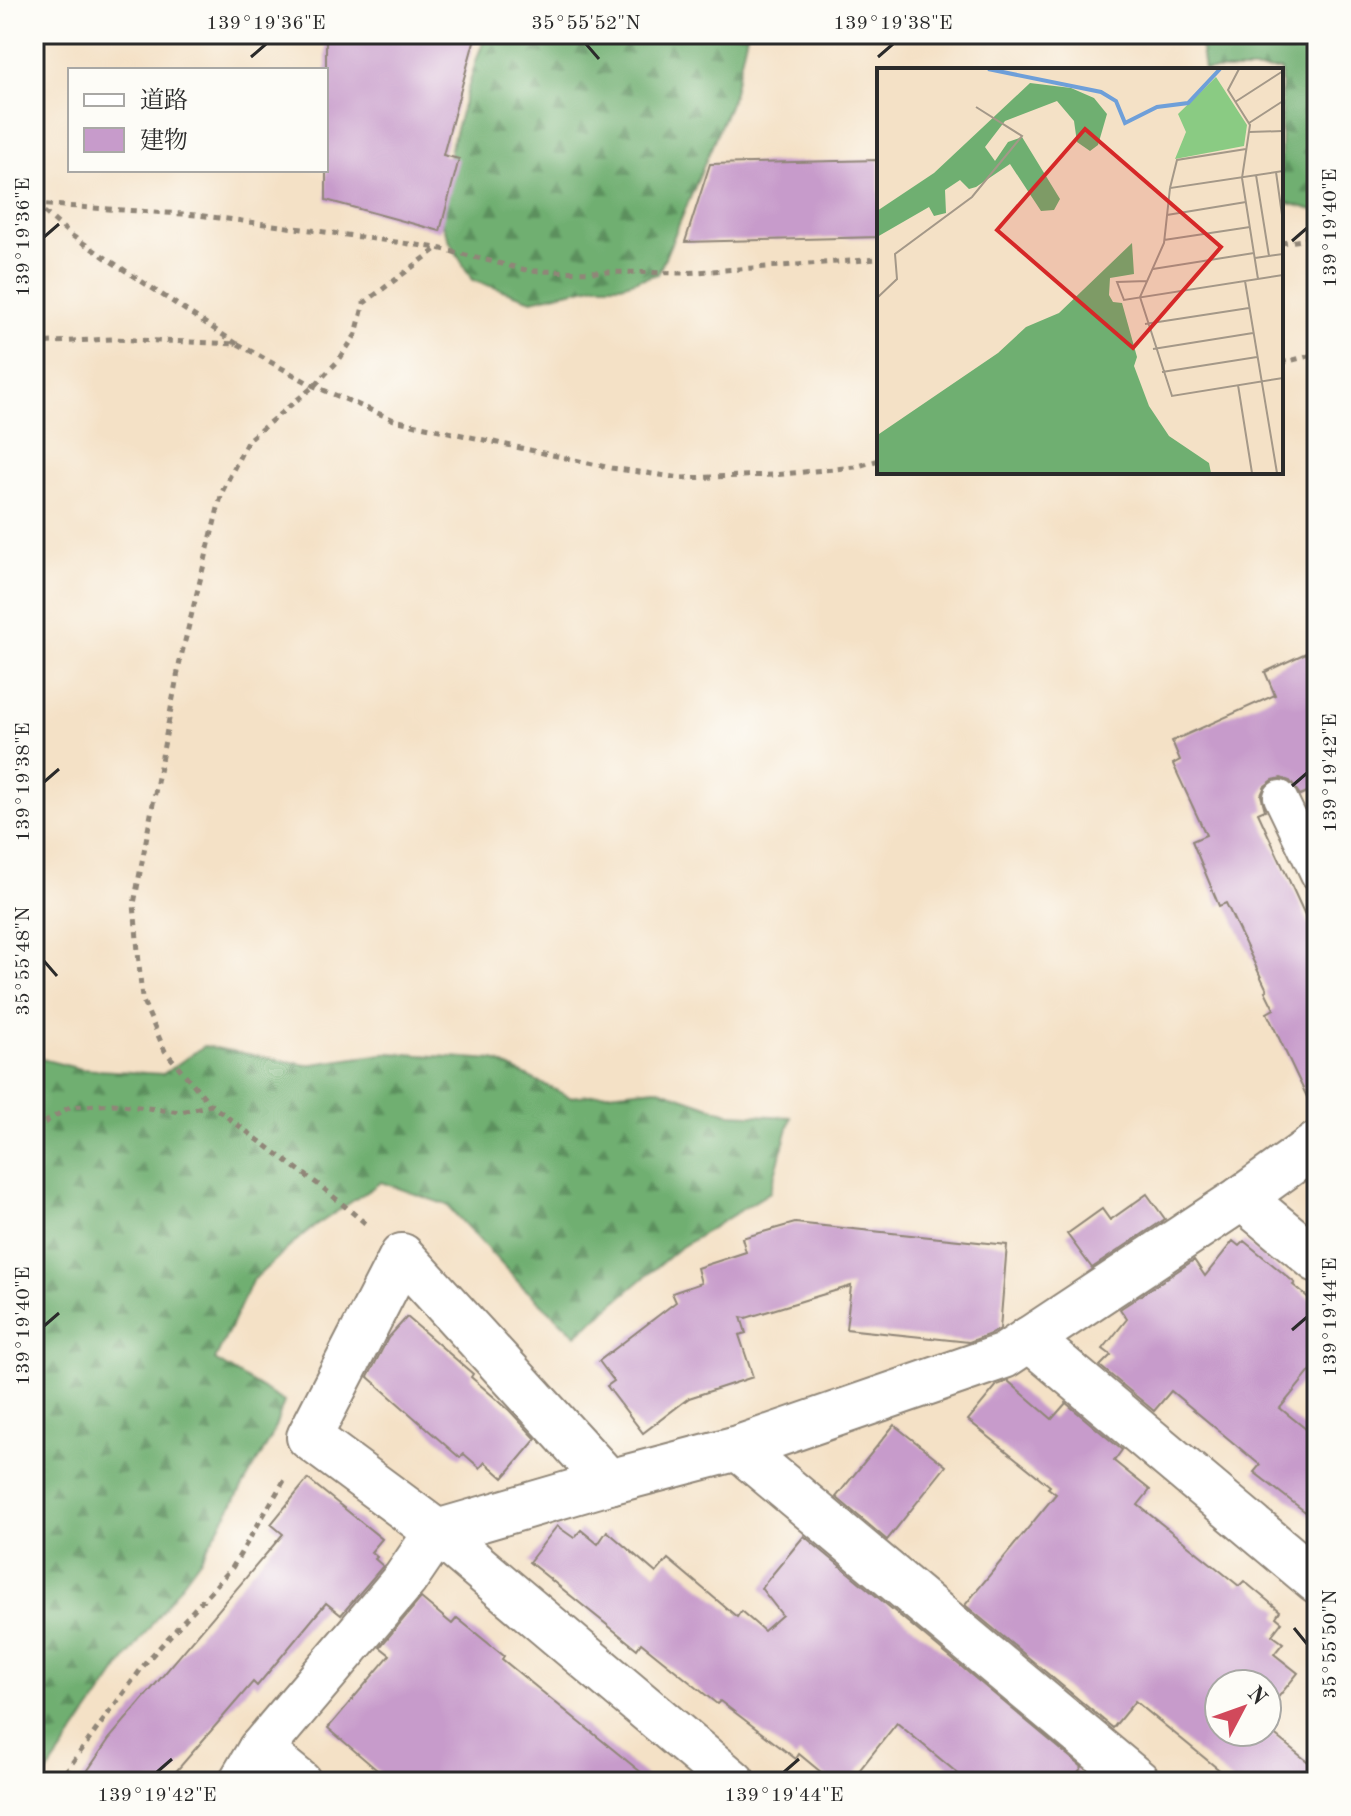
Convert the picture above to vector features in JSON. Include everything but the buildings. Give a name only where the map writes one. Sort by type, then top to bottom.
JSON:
[{"type":"street","points":[[299,1782],[250,1766],[405,1579],[437,1532],[738,1448],[1004,1356],[1242,1198],[1317,1144]]},
{"type":"street","points":[[1242,1198],[1317,1260]]},
{"type":"street","points":[[609,1482],[402,1256],[309,1437],[437,1532],[733,1782]]},
{"type":"street","points":[[1029,1339],[1317,1581]]},
{"type":"street","points":[[738,1448],[1138,1782]]},
{"type":"lane","points":[[1280,797],[1317,874]]},
{"type":"path","points":[[34,204],[197,215],[438,248],[530,271],[683,273],[877,259]]},
{"type":"path","points":[[34,204],[71,235],[238,344],[314,386],[394,420],[611,468],[681,478],[773,475],[855,467],[877,461]]},
{"type":"path","points":[[1283,243],[1317,234]]},
{"type":"path","points":[[402,1256],[323,1188],[211,1105],[165,1051],[142,999],[134,904],[180,661],[222,492],[248,440],[314,386],[339,360],[356,334],[364,303],[438,248]]},
{"type":"path","points":[[34,343],[112,339],[238,344]]},
{"type":"path","points":[[1283,362],[1317,354]]},
{"type":"path","points":[[34,1129],[70,1107],[113,1104],[181,1112],[211,1105]]},
{"type":"path","points":[[58,1782],[147,1661],[232,1568],[309,1437]]},
{"type":"green space","points":[[486,34],[747,34],[733,96],[658,274],[621,285],[597,285],[532,300],[472,280],[450,242],[438,212],[453,139]]},
{"type":"green space","points":[[1199,34],[1317,34],[1317,209],[1283,202],[1283,68],[1204,68]]},
{"type":"green space","points":[[204,1046],[306,1065],[390,1053],[494,1060],[570,1097],[656,1088],[731,1114],[791,1117],[770,1192],[678,1249],[576,1335],[521,1285],[447,1205],[381,1182],[305,1233],[252,1281],[215,1360],[284,1402],[271,1438],[201,1558],[118,1670],[41,1782],[34,1782],[34,1057],[81,1069],[163,1074]]}]
